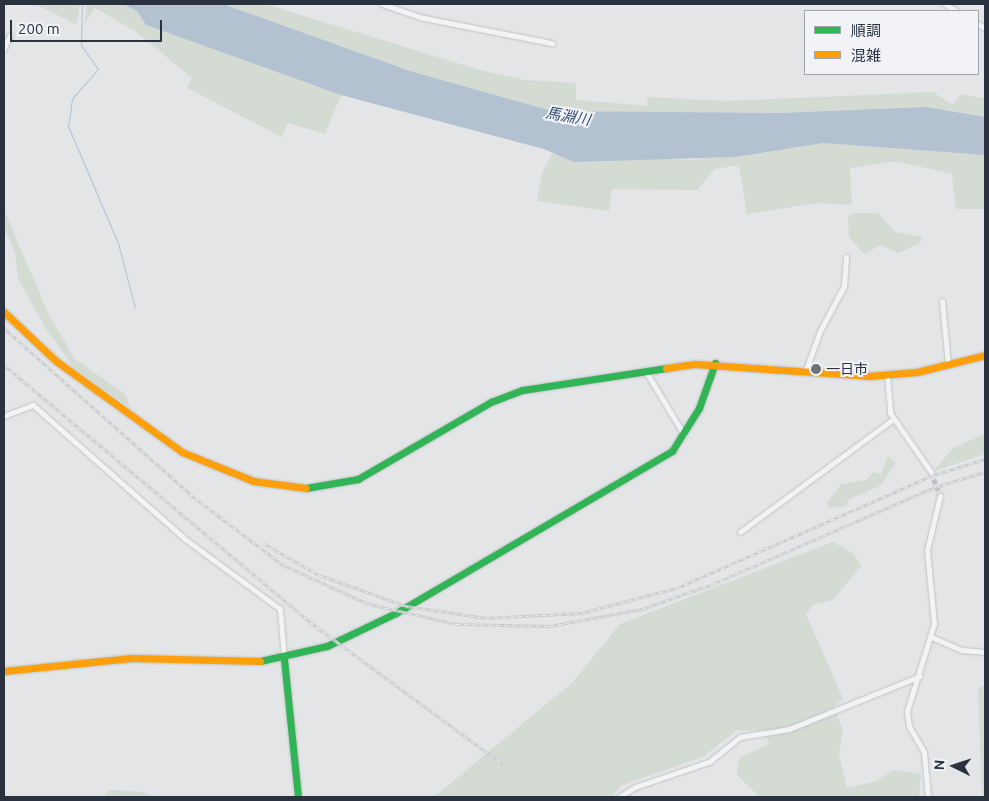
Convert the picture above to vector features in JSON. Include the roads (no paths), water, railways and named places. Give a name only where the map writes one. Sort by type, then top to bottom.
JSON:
[{"type":"street","points":[[382,4],[419,17],[552,44]]},
{"type":"street","points":[[4,48],[10,35]]},
{"type":"street","points":[[805,372],[844,286],[846,257]]},
{"type":"street","points":[[942,301],[948,365]]},
{"type":"street","points":[[4,312],[56,361],[182,452],[253,481],[310,488],[358,479],[515,392],[645,369],[715,363],[805,372],[887,375],[948,365],[985,355]]},
{"type":"street","points":[[4,671],[131,658],[215,664],[284,659],[327,646],[396,613],[663,457],[684,436],[715,363]]},
{"type":"street","points":[[645,369],[684,436]]},
{"type":"street","points":[[887,375],[893,419],[931,472]]},
{"type":"street","points":[[4,416],[33,405],[185,539],[280,609],[298,797]]},
{"type":"street","points":[[740,532],[893,419]]},
{"type":"street","points":[[928,797],[924,752],[909,726],[908,711],[920,676],[930,637],[934,608],[926,550],[940,496]]},
{"type":"street","points":[[930,637],[962,650],[985,652]]},
{"type":"street","points":[[619,797],[635,787],[709,762],[740,737],[789,728],[920,676]]},
{"type":"water","name":"馬淵川","points":[[123,4],[223,4],[410,71],[552,111],[779,113],[926,107],[985,117],[985,155],[823,143],[735,157],[574,162],[544,149],[341,95],[146,25],[137,11]]},
{"type":"waterway","points":[[82,4],[81,45],[98,69],[72,99],[68,126],[118,243],[135,308]]},
{"type":"tunnel","points":[[931,472],[940,496]]},
{"type":"railway","points":[[4,328],[195,498],[283,565],[369,604],[456,624],[550,626],[642,609],[713,584],[935,487],[985,472]]},
{"type":"railway","points":[[4,365],[310,622],[507,767]]},
{"type":"railway","points":[[263,543],[319,575],[406,606],[486,618],[581,613],[677,588],[931,476],[985,459]]},
{"type":"place","name":"一日市","points":[[816,369]]}]
